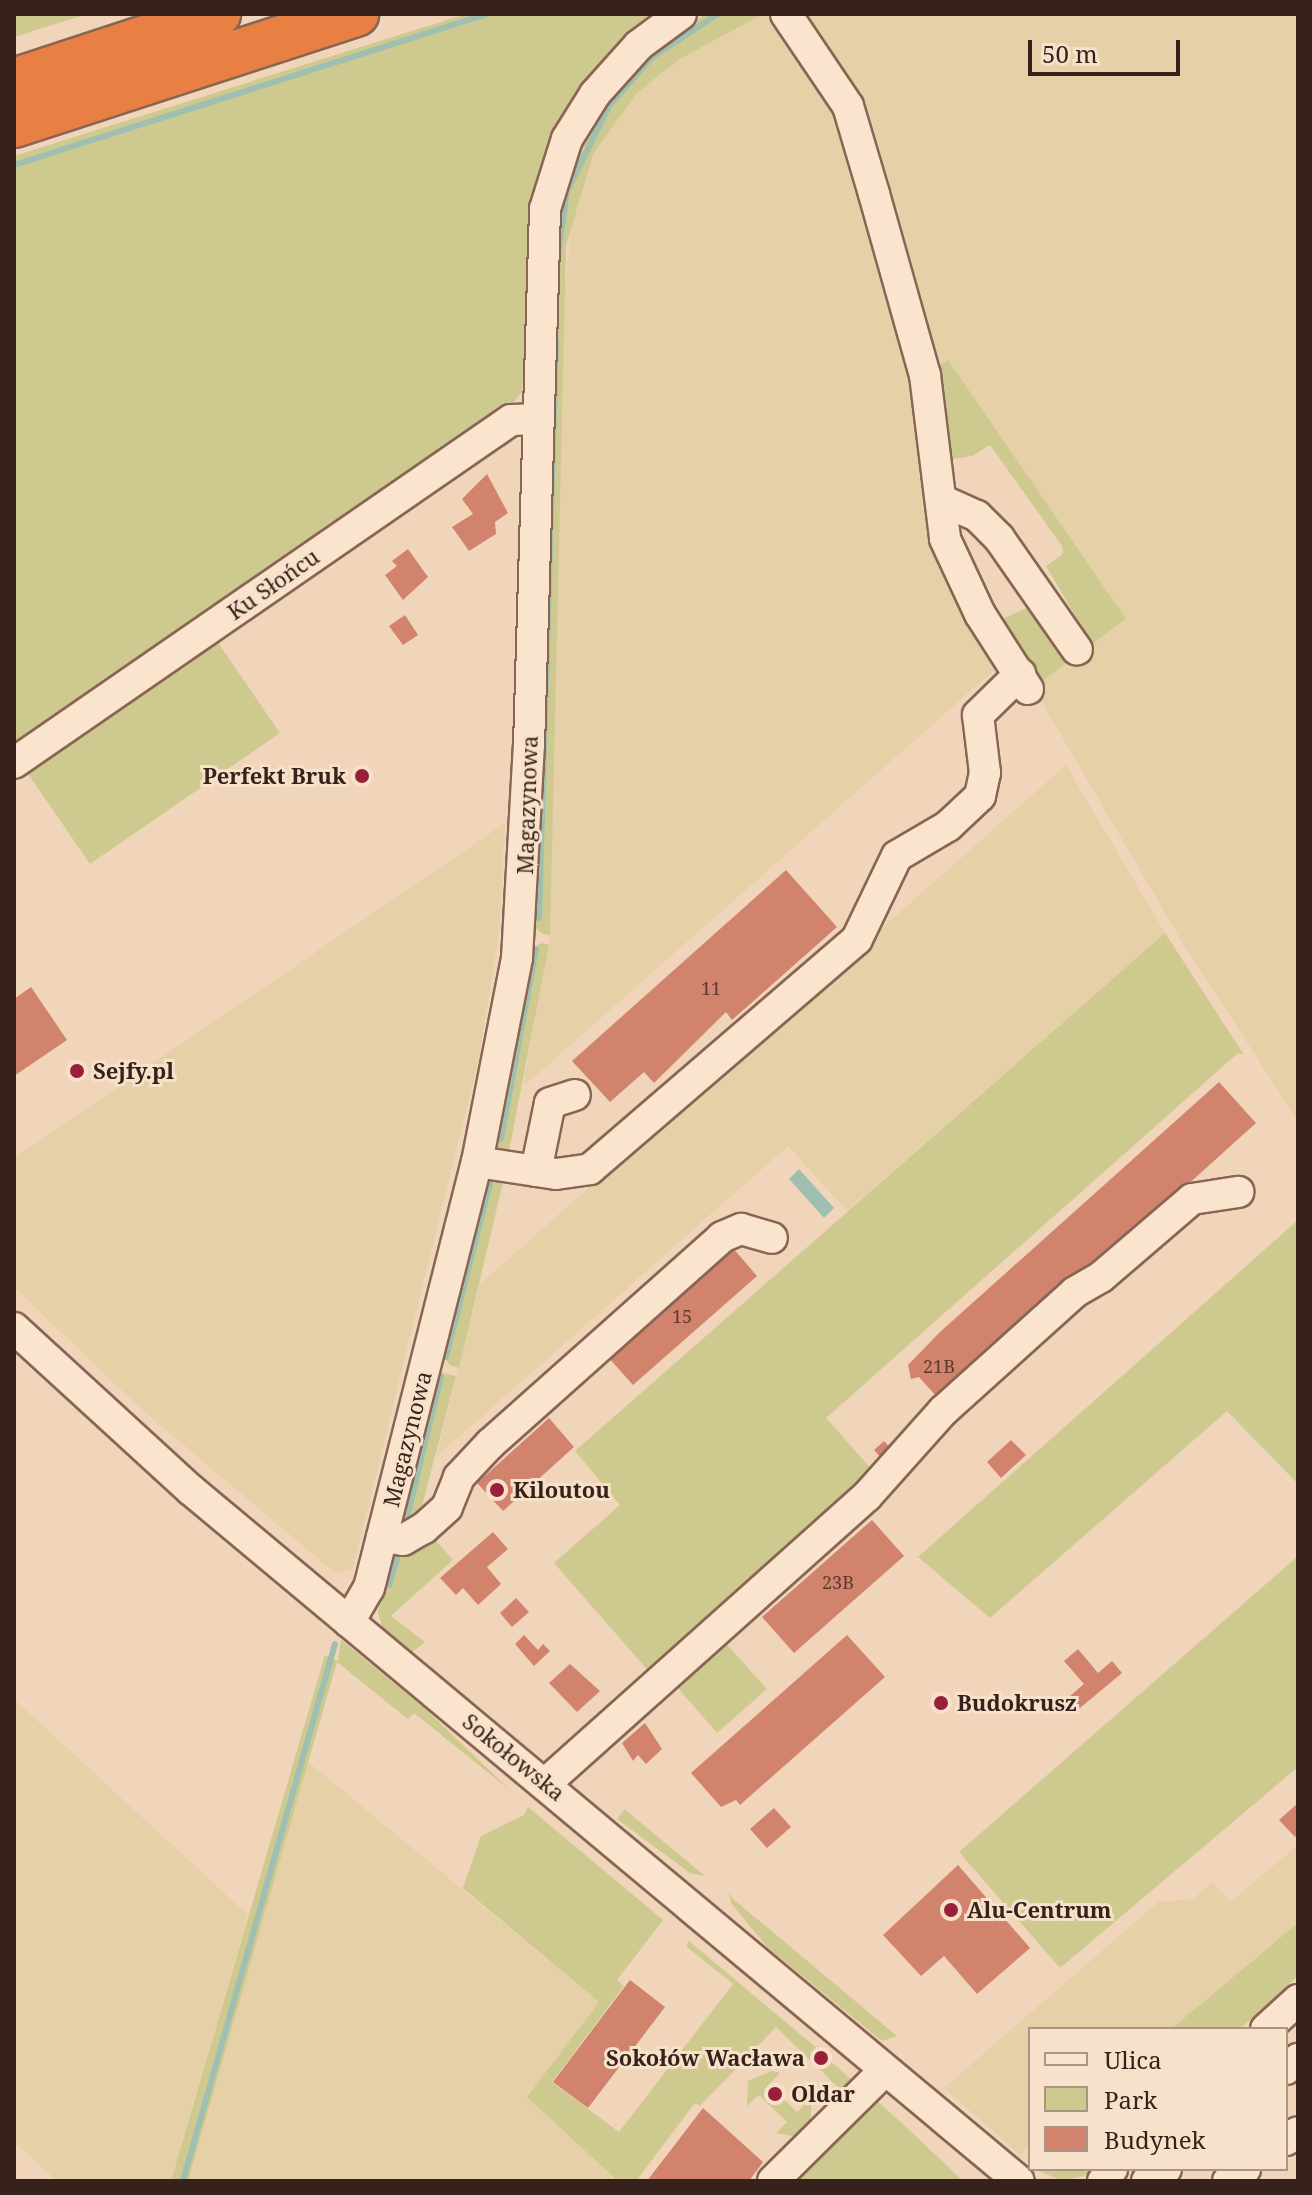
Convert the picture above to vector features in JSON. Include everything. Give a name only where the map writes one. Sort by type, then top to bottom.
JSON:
[{"type":"highway","points":[[14,81],[218,14]]},
{"type":"highway","points":[[14,125],[356,14]]},
{"type":"street","name":"Magazynowa","points":[[349,1622],[365,1598],[382,1537],[477,1162],[508,1019],[521,923],[541,232],[558,163],[578,120],[610,75],[681,14]]},
{"type":"street","points":[[477,1162],[574,1173],[611,1155],[857,939],[897,856],[948,826],[980,796],[985,783],[978,715],[1024,682],[955,567],[945,539],[925,375],[848,106],[786,14]]},
{"type":"street","name":"Ku Słońcu","points":[[14,763],[511,420],[536,419]]},
{"type":"street","points":[[941,500],[977,516],[999,538],[1077,650]]},
{"type":"street","points":[[536,1171],[550,1103],[575,1095]]},
{"type":"street","points":[[546,1783],[867,1496],[943,1411],[1075,1292],[1101,1277],[1192,1199],[1238,1192]]},
{"type":"street","points":[[382,1537],[403,1540],[424,1528],[447,1507],[459,1477],[490,1444],[722,1237],[741,1229],[772,1238]]},
{"type":"street","name":"Sokołowska","points":[[14,1328],[102,1413],[1019,2181]]},
{"type":"street","points":[[1268,2027],[1298,2000]]},
{"type":"street","points":[[773,2181],[884,2071]]},
{"type":"shaded area","points":[[763,14],[778,14],[841,109],[918,381],[935,531],[1002,663],[523,1087],[550,935],[561,327],[572,219],[593,154],[637,93],[678,60]]},
{"type":"shaded area","points":[[795,14],[1298,14],[1298,1121],[1182,942],[1033,687],[1126,619],[948,360],[932,371],[854,103]]},
{"type":"shaded area","points":[[1066,765],[1165,933],[847,1211],[788,1146],[436,1457],[480,1284]]},
{"type":"shaded area","points":[[505,823],[499,934],[478,1062],[353,1568],[335,1573],[140,1408],[14,1287],[14,1158]]},
{"type":"shaded area","points":[[799,1169],[834,1208],[824,1218],[789,1179]]},
{"type":"shaded area","points":[[14,1699],[248,1915],[171,2181],[57,2181],[14,2142]]},
{"type":"shaded area","points":[[308,1762],[599,2002],[527,2097],[618,2181],[188,2181]]},
{"type":"shaded area","points":[[1298,1845],[1298,1923],[1173,2027],[1028,2027],[1028,2148],[1020,2155],[944,2088],[1158,1902],[1193,1899],[1213,1882],[1230,1902]]},
{"type":"green space","points":[[14,14],[88,14],[14,37]]},
{"type":"green space","points":[[466,14],[653,14],[594,77],[534,204],[522,392],[501,418],[14,756],[14,156]]},
{"type":"green space","points":[[705,14],[763,14],[678,60],[637,93],[593,154],[566,246],[550,935],[543,934],[533,926],[555,227],[577,152],[600,110],[646,57]]},
{"type":"green space","points":[[948,360],[1126,619],[1092,644],[1046,566],[1063,554],[1062,546],[990,445],[972,456],[947,460],[932,371]]},
{"type":"green space","points":[[1031,606],[1069,661],[1039,683],[1032,659],[1025,663],[994,623]]},
{"type":"green space","points":[[212,634],[280,733],[90,864],[22,765]]},
{"type":"green space","points":[[1165,933],[1244,1055],[1238,1053],[826,1418],[874,1472],[652,1675],[554,1563],[620,1505],[575,1451]]},
{"type":"green space","points":[[542,943],[549,945],[508,1156],[495,1148],[495,1141],[531,949]]},
{"type":"green space","points":[[505,1174],[459,1368],[450,1365],[442,1354],[486,1179]]},
{"type":"green space","points":[[1298,1220],[1298,1484],[1227,1411],[990,1618],[918,1557]]},
{"type":"green space","points":[[443,1373],[456,1376],[418,1521],[405,1527],[401,1522],[436,1378]]},
{"type":"green space","points":[[431,1535],[453,1560],[391,1616],[425,1642],[411,1653],[383,1630],[378,1612],[390,1558]]},
{"type":"green space","points":[[1298,1556],[1298,1767],[1060,1968],[959,1852]]},
{"type":"green space","points":[[720,1637],[767,1689],[717,1733],[671,1680]]},
{"type":"green space","points":[[341,1640],[421,1705],[511,1791],[414,1713],[408,1719],[337,1662],[188,2181],[171,2181],[325,1655],[338,1661]]},
{"type":"green space","points":[[528,1807],[663,1920],[617,1980],[624,1986],[552,2082],[619,2132],[733,1984],[687,1947],[688,1940],[820,2051],[815,2057],[822,2065],[828,2059],[853,2081],[844,2093],[776,2027],[700,2106],[695,2103],[636,2181],[618,2181],[527,2097],[599,2002],[463,1888],[481,1836],[524,1815]]},
{"type":"green space","points":[[625,1809],[705,1876],[690,1873],[617,1819]]},
{"type":"green space","points":[[729,1891],[732,1898],[897,2036],[882,2041],[767,1947],[731,1903]]},
{"type":"green space","points":[[1298,1923],[1298,1976],[1242,2027],[1173,2027]]},
{"type":"green space","points":[[772,2071],[780,2073],[769,2085],[797,2112],[808,2101],[811,2105],[811,2124],[798,2137],[776,2133],[787,2122],[759,2095],[747,2106],[748,2081]]},
{"type":"green space","points":[[874,2098],[904,2125],[963,2181],[794,2181]]},
{"type":"green space","points":[[1039,2171],[1093,2173],[1063,2181]]},
{"type":"building","points":[[487,474],[508,513],[495,522],[496,534],[469,551],[452,527],[473,514],[462,499]]},
{"type":"building","points":[[408,549],[428,577],[403,600],[385,575],[397,566],[392,561]]},
{"type":"building","points":[[405,615],[418,635],[403,645],[389,626]]},
{"type":"building","points":[[786,870],[837,927],[732,1020],[726,1012],[654,1083],[644,1072],[610,1102],[572,1061]]},
{"type":"building","points":[[31,987],[67,1040],[14,1076],[14,999]]},
{"type":"building","points":[[1219,1082],[1256,1123],[1092,1271],[1087,1266],[937,1397],[919,1377],[911,1379],[908,1365],[940,1332]]},
{"type":"building","points":[[732,1247],[757,1276],[633,1385],[608,1357]]},
{"type":"building","points":[[549,1418],[574,1447],[503,1511],[477,1483]]},
{"type":"building","points":[[1011,1440],[1026,1455],[1001,1478],[987,1462]]},
{"type":"building","points":[[884,1441],[893,1451],[883,1460],[874,1450]]},
{"type":"building","points":[[872,1520],[904,1556],[794,1653],[762,1617]]},
{"type":"building","points":[[493,1532],[508,1549],[487,1567],[501,1584],[478,1605],[463,1588],[456,1595],[440,1578]]},
{"type":"building","points":[[516,1598],[529,1612],[512,1627],[500,1613]]},
{"type":"building","points":[[524,1635],[538,1650],[543,1644],[550,1651],[534,1666],[515,1644]]},
{"type":"building","points":[[847,1635],[885,1677],[740,1805],[736,1800],[721,1807],[691,1773]]},
{"type":"building","points":[[1078,1649],[1098,1673],[1112,1661],[1122,1673],[1080,1708],[1070,1696],[1084,1684],[1064,1661]]},
{"type":"building","points":[[570,1664],[600,1691],[577,1712],[549,1683]]},
{"type":"building","points":[[645,1723],[662,1749],[646,1764],[638,1755],[633,1761],[622,1743]]},
{"type":"building","points":[[1298,1803],[1298,1834],[1295,1837],[1279,1820]]},
{"type":"building","points":[[774,1808],[791,1827],[767,1848],[750,1829]]},
{"type":"building","points":[[958,1865],[1030,1948],[977,1994],[944,1956],[921,1976],[883,1935]]},
{"type":"building","points":[[630,1980],[665,2007],[588,2108],[553,2082]]},
{"type":"building","points":[[703,2108],[763,2162],[749,2181],[647,2181]]},
{"type":"waterway","points":[[14,165],[486,14]]},
{"type":"waterway","points":[[559,247],[567,191],[609,106],[652,57],[718,14]]},
{"type":"waterway","points":[[539,918],[556,342]]},
{"type":"waterway","points":[[501,1139],[536,949]]},
{"type":"waterway","points":[[446,1357],[491,1179]]},
{"type":"waterway","points":[[406,1522],[441,1376]]},
{"type":"waterway","points":[[389,1585],[397,1558]]},
{"type":"waterway","points":[[183,2181],[335,1644]]},
{"type":"place","name":"Perfekt Bruk","points":[[362,776]]},
{"type":"place","name":"Sejfy.pl","points":[[77,1071]]},
{"type":"place","name":"Kiloutou","points":[[497,1490]]},
{"type":"place","name":"Budokrusz","points":[[941,1703]]},
{"type":"place","name":"Alu-Centrum","points":[[951,1910]]},
{"type":"place","name":"Sokołów Wacława","points":[[821,2058]]},
{"type":"place","name":"Oldar","points":[[775,2094]]}]
